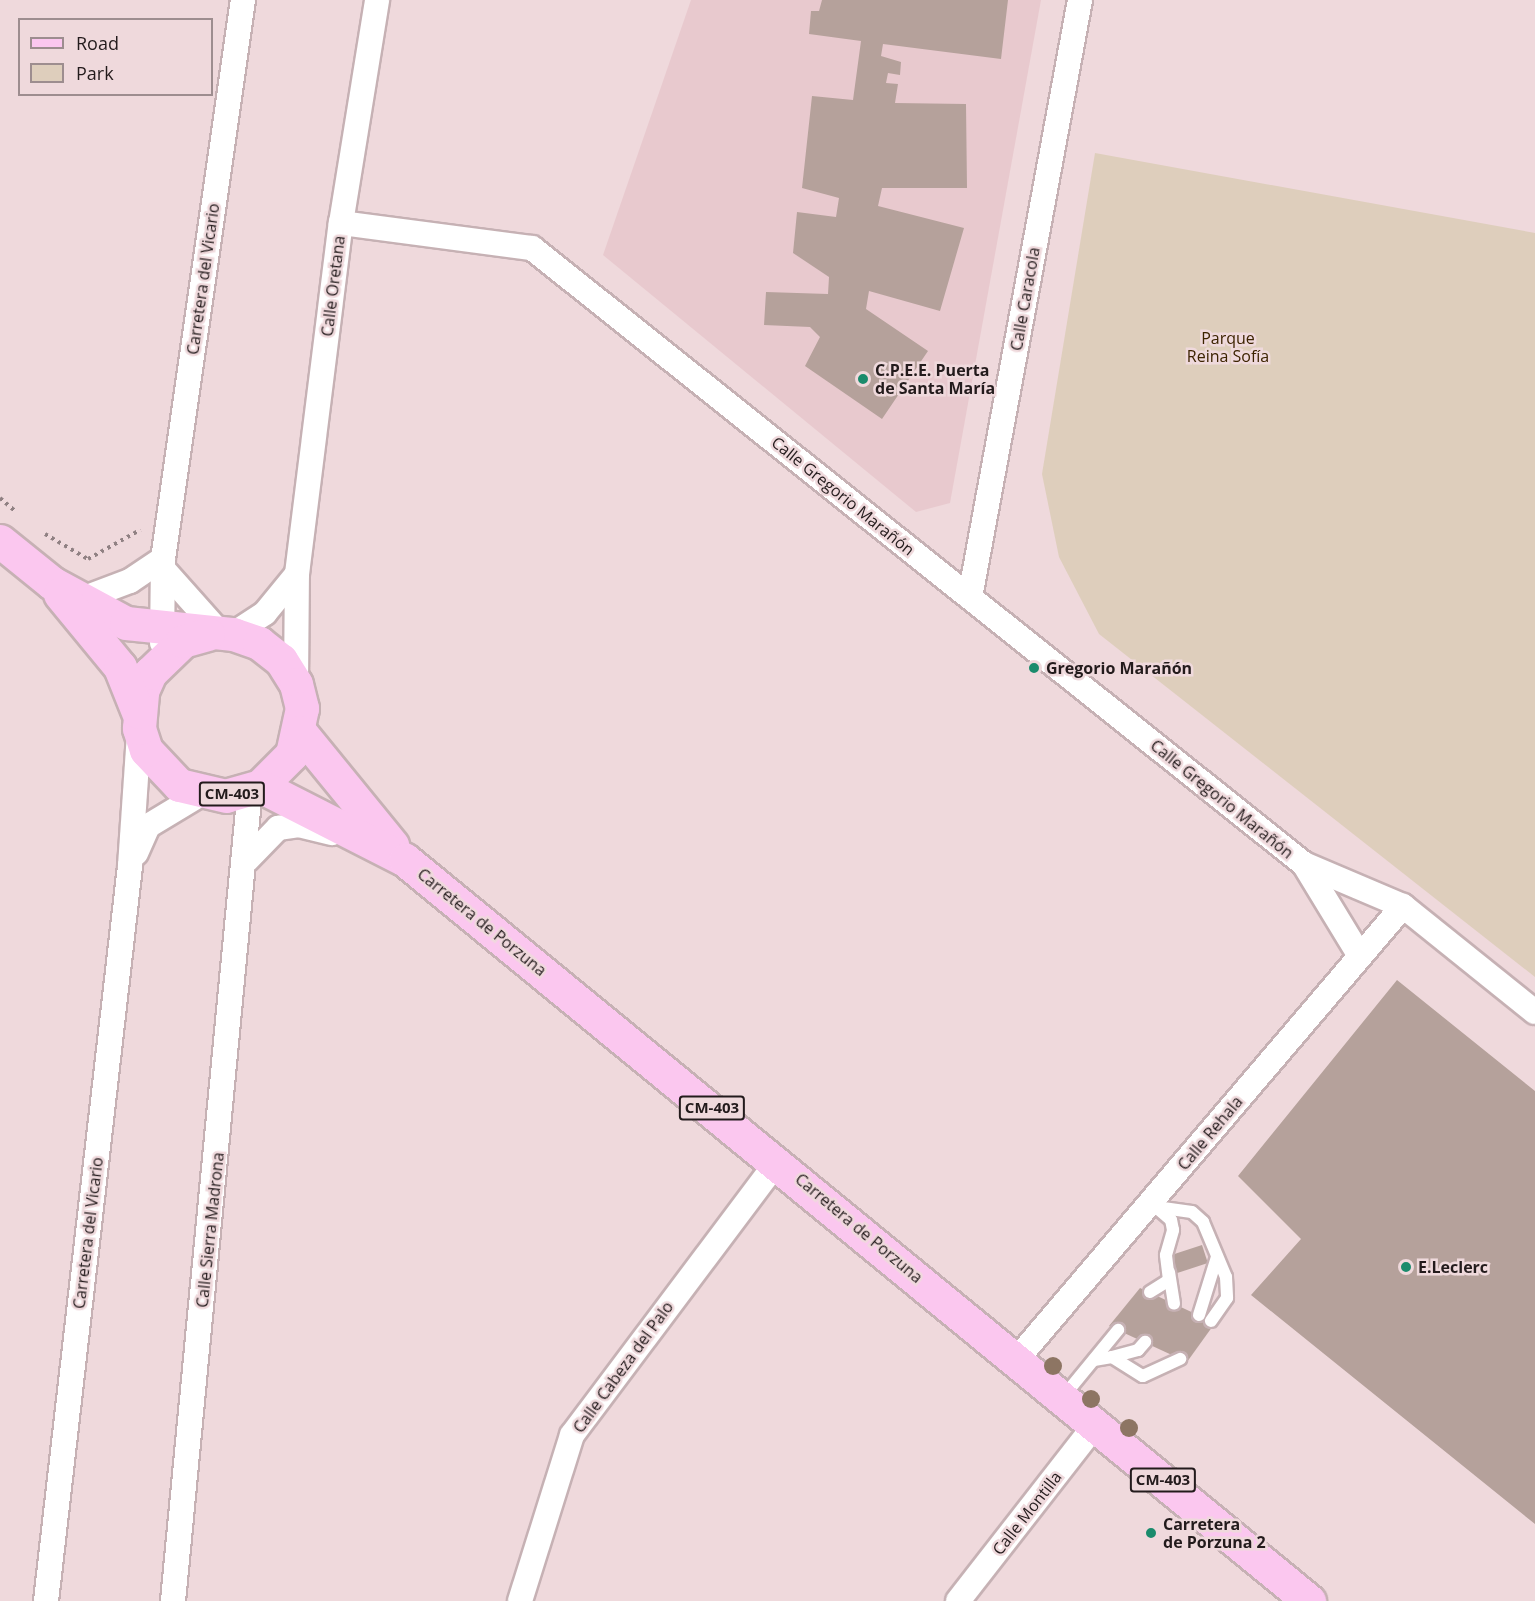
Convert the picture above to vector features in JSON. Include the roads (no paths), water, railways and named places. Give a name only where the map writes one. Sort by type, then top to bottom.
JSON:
[{"type":"main road","name":"CM-403","points":[[0,541],[52,583],[162,642]]},
{"type":"main road","name":"CM-403","points":[[52,583],[120,668],[160,770],[201,794],[255,788],[292,754],[300,732]]},
{"type":"main road","points":[[139,720],[142,691],[162,642],[183,641],[220,634],[274,654],[296,684],[300,732]]},
{"type":"main road","name":"Carretera de Porzuna","points":[[300,732],[393,853]]},
{"type":"main road","name":"Carretera de Porzuna","points":[[255,788],[393,853],[778,1161],[1309,1601]]},
{"type":"street","name":"Carretera del Vicario","points":[[162,642],[163,564],[169,514],[243,0]]},
{"type":"street","name":"Calle Oretana","points":[[296,684],[297,574],[341,223],[376,0]]},
{"type":"street","name":"Calle Caracola","points":[[970,597],[1080,0]]},
{"type":"street","name":"Calle Gregorio Marañón","points":[[341,223],[532,248],[1304,864],[1403,906],[1535,1012]]},
{"type":"street","points":[[81,599],[130,581],[163,564],[220,634],[265,614],[297,574]]},
{"type":"street","name":"Carretera del Vicario","points":[[46,1601],[130,866],[139,720]]},
{"type":"street","name":"Calle Sierra Madrona","points":[[173,1601],[255,788]]},
{"type":"street","name":"Carretera del Vicario","points":[[130,866],[148,826],[201,794]]},
{"type":"street","points":[[247,860],[278,828],[298,825],[393,853]]},
{"type":"street","name":"Calle Gregorio Marañón","points":[[1304,864],[1360,956]]},
{"type":"street","name":"Calle Rehala","points":[[1017,1359],[1151,1208],[1403,906]]},
{"type":"street","name":"Calle Cabeza del Palo","points":[[520,1601],[572,1436],[778,1161]]},
{"type":"street","name":"Calle Montilla","points":[[958,1601],[1096,1424]]},
{"type":"lane","points":[[1151,1208],[1192,1212],[1203,1222],[1217,1256],[1227,1298],[1211,1321]]},
{"type":"lane","points":[[1151,1208],[1171,1220],[1166,1255],[1174,1304]]},
{"type":"lane","points":[[1199,1315],[1217,1256]]},
{"type":"lane","points":[[1150,1292],[1169,1280],[1169,1272]]},
{"type":"lane","points":[[1063,1397],[1118,1330]]},
{"type":"lane","points":[[1094,1360],[1138,1350],[1145,1342]]},
{"type":"lane","points":[[1112,1357],[1143,1376],[1176,1357]]},
{"type":"place","name":"C.P.E.E. Puerta de Santa María","points":[[863,379]]},
{"type":"place","name":"Gregorio Marañón","points":[[1034,668]]},
{"type":"place","name":"E.Leclerc","points":[[1406,1267]]},
{"type":"place","name":"Carretera de Porzuna 2","points":[[1151,1533]]},
{"type":"park label","name":"Parque Reina Sofía","points":[[1228,347]]}]
